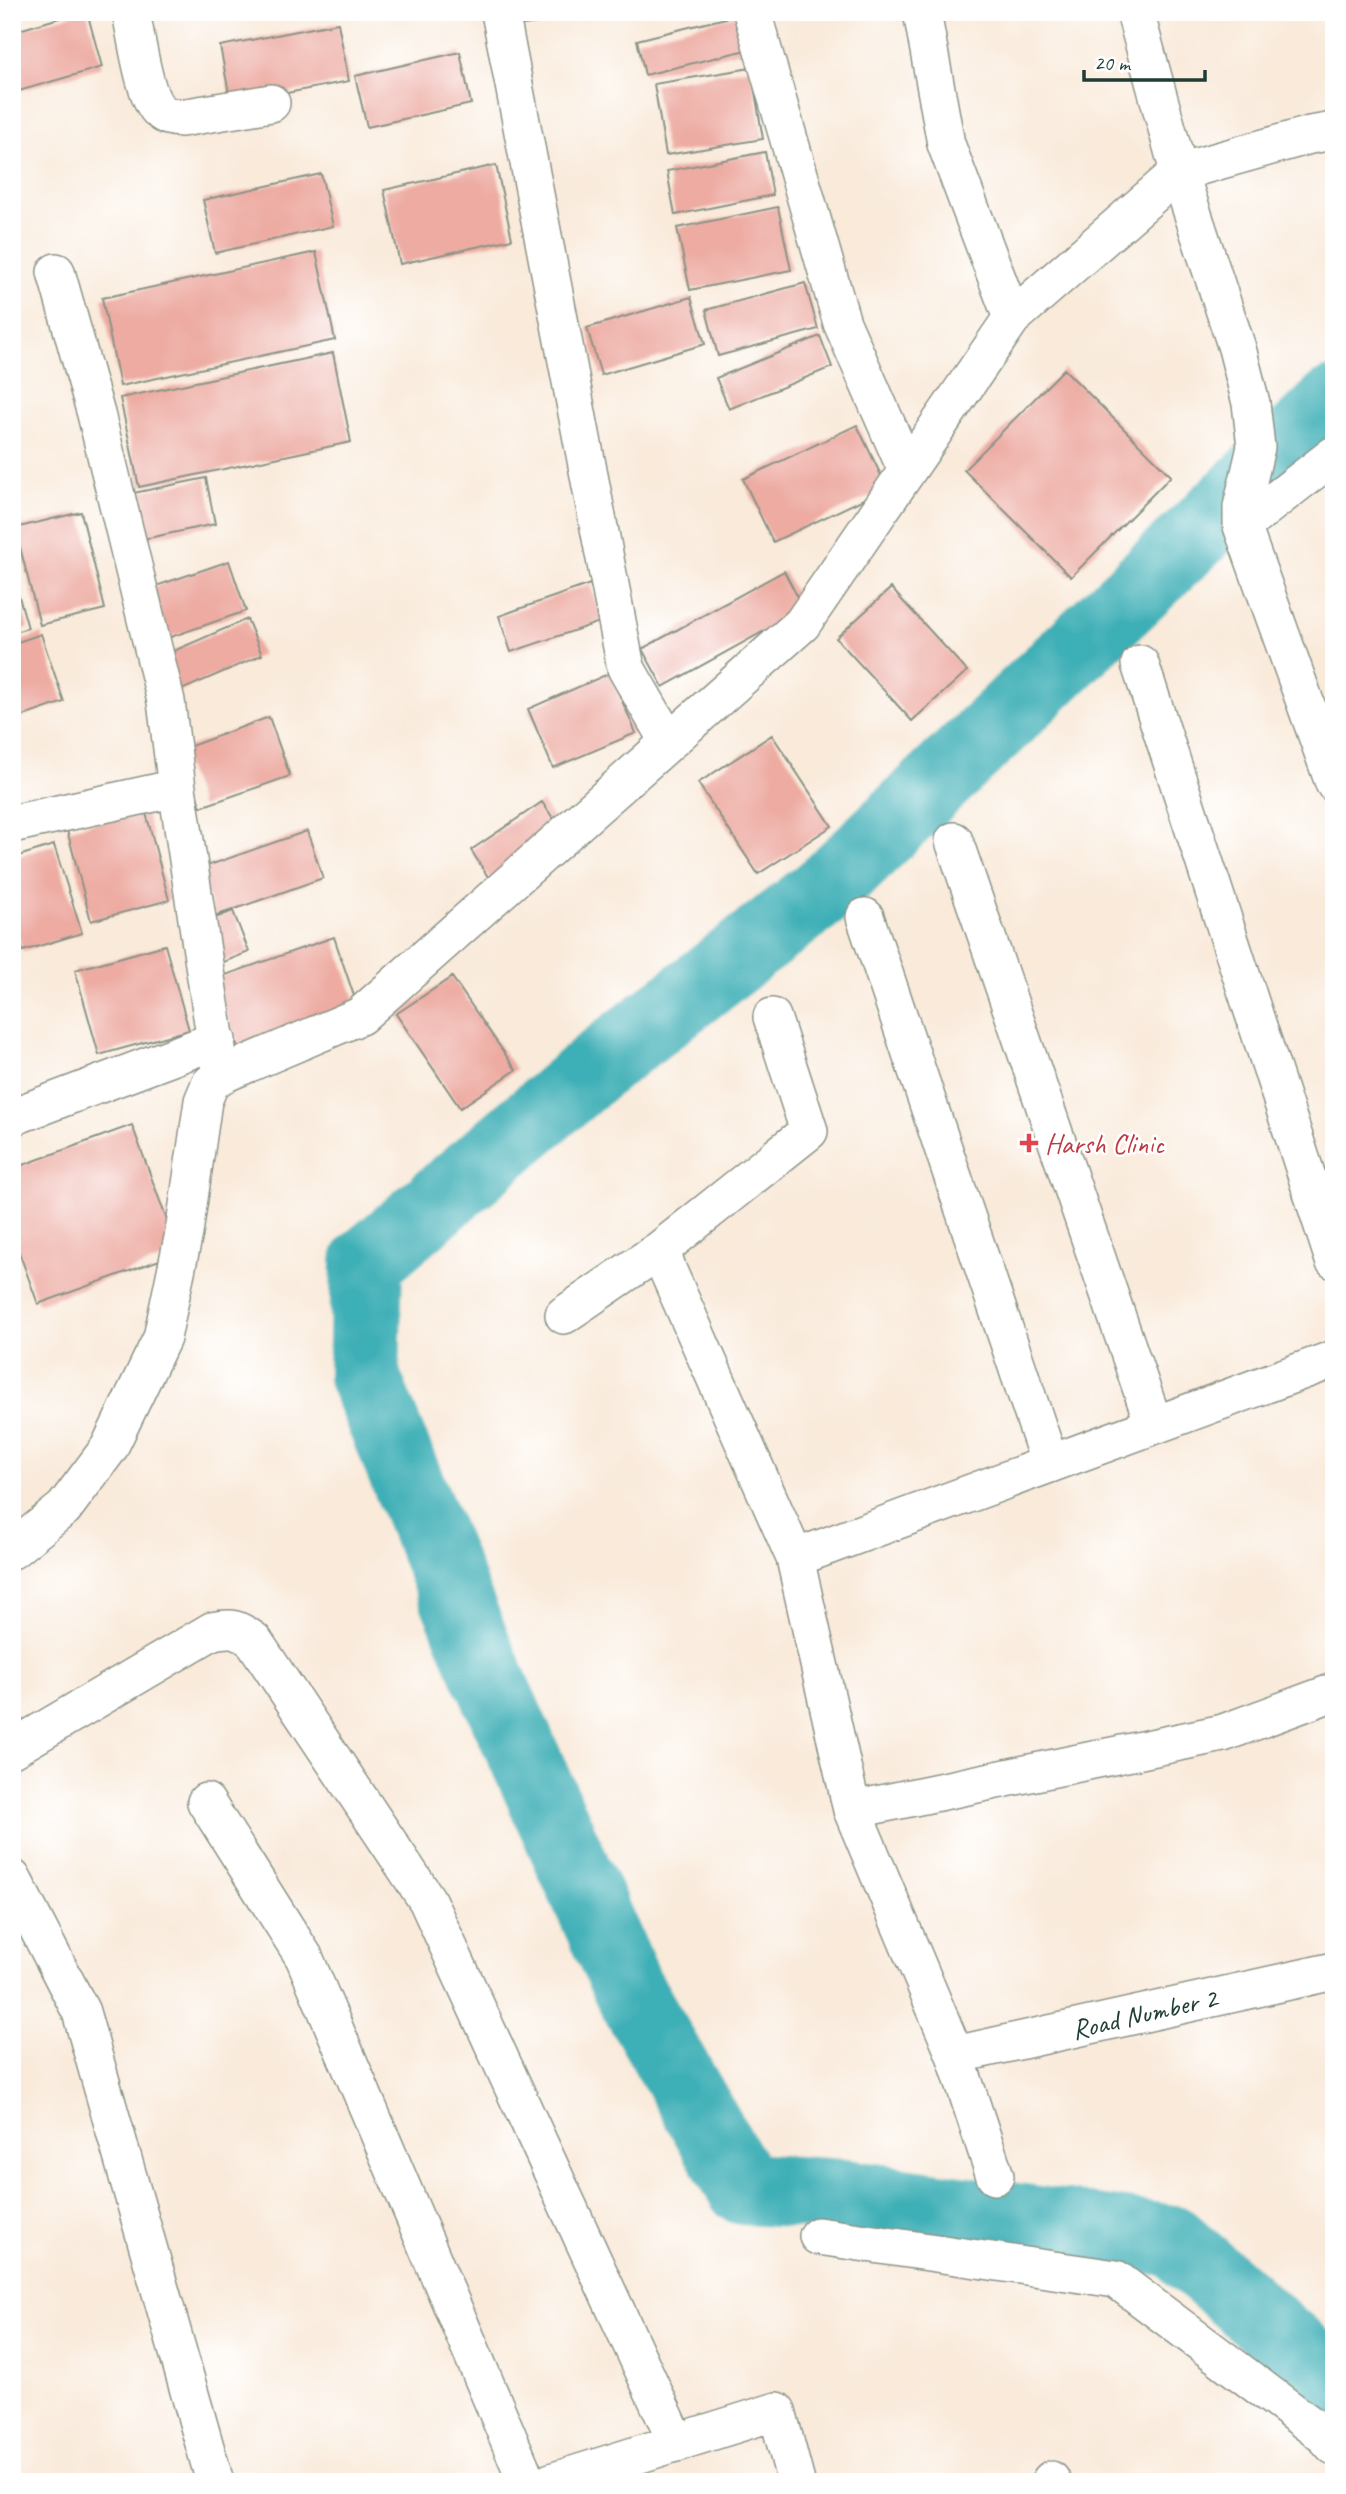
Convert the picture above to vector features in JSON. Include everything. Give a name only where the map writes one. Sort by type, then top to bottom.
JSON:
[{"type":"street","points":[[131,12],[148,90],[158,110],[166,116],[181,118],[271,103]]},
{"type":"street","points":[[500,12],[626,668],[668,741]]},
{"type":"street","points":[[752,12],[842,323],[907,471]]},
{"type":"street","points":[[922,12],[946,144],[1012,318]]},
{"type":"street","points":[[1135,12],[1180,172],[1246,379],[1256,447],[1242,516],[1334,783]]},
{"type":"street","points":[[12,1117],[360,1016],[802,624],[1012,318],[1180,172],[1310,135],[1334,131]]},
{"type":"street","points":[[12,1550],[64,1508],[109,1448],[162,1338],[184,1233],[203,1101],[219,1058],[166,701],[96,414],[56,272]]},
{"type":"street","points":[[1242,516],[1334,454]]},
{"type":"street","points":[[1140,664],[1334,1260]]},
{"type":"street","points":[[12,824],[177,788]]},
{"type":"street","points":[[954,841],[1154,1425]]},
{"type":"street","points":[[865,918],[1050,1464]]},
{"type":"street","points":[[564,1315],[661,1249],[809,1131],[772,1017]]},
{"type":"street","points":[[661,1249],[668,1271],[795,1558],[852,1810],[955,2055],[995,2176]]},
{"type":"street","points":[[795,1558],[1334,1359]]},
{"type":"street","points":[[12,1749],[212,1631],[230,1628],[241,1631],[254,1642],[427,1900],[677,2443]]},
{"type":"street","points":[[852,1810],[1223,1733],[1334,1692]]},
{"type":"street","points":[[206,1802],[304,1957],[527,2482]]},
{"type":"street","points":[[12,1878],[81,2012],[215,2482]]},
{"type":"street","name":"Road Number 2","points":[[955,2055],[1334,1971]]},
{"type":"street","points":[[818,2236],[1115,2279],[1325,2436],[1334,2446]]},
{"type":"street","points":[[551,2482],[777,2411],[796,2482]]},
{"type":"building","points":[[87,12],[102,67],[12,93],[12,32]]},
{"type":"building","points":[[513,12],[612,12],[613,14],[515,26]]},
{"type":"building","points":[[738,15],[746,50],[645,75],[637,40]]},
{"type":"building","points":[[338,23],[349,81],[231,104],[220,46]]},
{"type":"building","points":[[460,52],[471,104],[367,127],[355,76]]},
{"type":"building","points":[[751,68],[763,139],[666,155],[654,84]]},
{"type":"building","points":[[765,152],[773,195],[675,215],[667,171]]},
{"type":"building","points":[[496,165],[512,239],[400,264],[384,190]]},
{"type":"building","points":[[321,174],[333,226],[215,253],[203,200]]},
{"type":"building","points":[[778,207],[791,270],[690,290],[677,228]]},
{"type":"building","points":[[316,252],[335,340],[120,386],[102,298]]},
{"type":"building","points":[[805,283],[818,329],[718,356],[706,310]]},
{"type":"building","points":[[691,297],[705,344],[601,375],[587,328]]},
{"type":"building","points":[[820,336],[832,367],[729,409],[716,378]]},
{"type":"building","points":[[333,353],[351,442],[139,487],[120,398]]},
{"type":"building","points":[[1064,369],[1171,476],[1071,577],[964,470]]},
{"type":"building","points":[[857,425],[887,488],[773,542],[743,479]]},
{"type":"building","points":[[206,478],[215,524],[134,541],[124,495]]},
{"type":"building","points":[[81,512],[105,609],[40,625],[15,528]]},
{"type":"building","points":[[229,561],[246,611],[165,639],[147,589]]},
{"type":"building","points":[[784,571],[804,609],[663,687],[642,649]]},
{"type":"building","points":[[12,572],[28,628],[12,633]]},
{"type":"building","points":[[590,584],[603,621],[511,652],[499,616]]},
{"type":"building","points":[[891,588],[967,671],[912,721],[836,638]]},
{"type":"building","points":[[247,619],[262,655],[177,692],[162,656]]},
{"type":"building","points":[[41,634],[64,702],[12,720],[12,644]]},
{"type":"building","points":[[610,673],[636,733],[553,768],[528,709]]},
{"type":"building","points":[[269,717],[290,776],[201,807],[180,750]]},
{"type":"building","points":[[772,735],[832,826],[758,874],[698,783]]},
{"type":"building","points":[[542,802],[562,831],[490,880],[471,850]]},
{"type":"building","points":[[145,809],[169,900],[91,921],[67,830]]},
{"type":"building","points":[[307,831],[323,878],[215,916],[198,869]]},
{"type":"building","points":[[54,845],[82,933],[23,951],[12,917],[12,858]]},
{"type":"building","points":[[233,911],[249,952],[216,965],[200,924]]},
{"type":"building","points":[[334,937],[358,1008],[239,1049],[214,979]]},
{"type":"building","points":[[165,945],[189,1030],[99,1055],[75,970]]},
{"type":"building","points":[[452,977],[516,1070],[460,1108],[396,1014]]},
{"type":"building","points":[[132,1125],[179,1253],[38,1304],[12,1233],[12,1169]]},
{"type":"waterway","points":[[1334,403],[822,892],[597,1066],[367,1262],[364,1376],[479,1655],[628,1988],[743,2189],[845,2195],[1173,2241],[1334,2383]]},
{"type":"place","name":"Harsh Clinic","points":[[1029,1143]]}]
